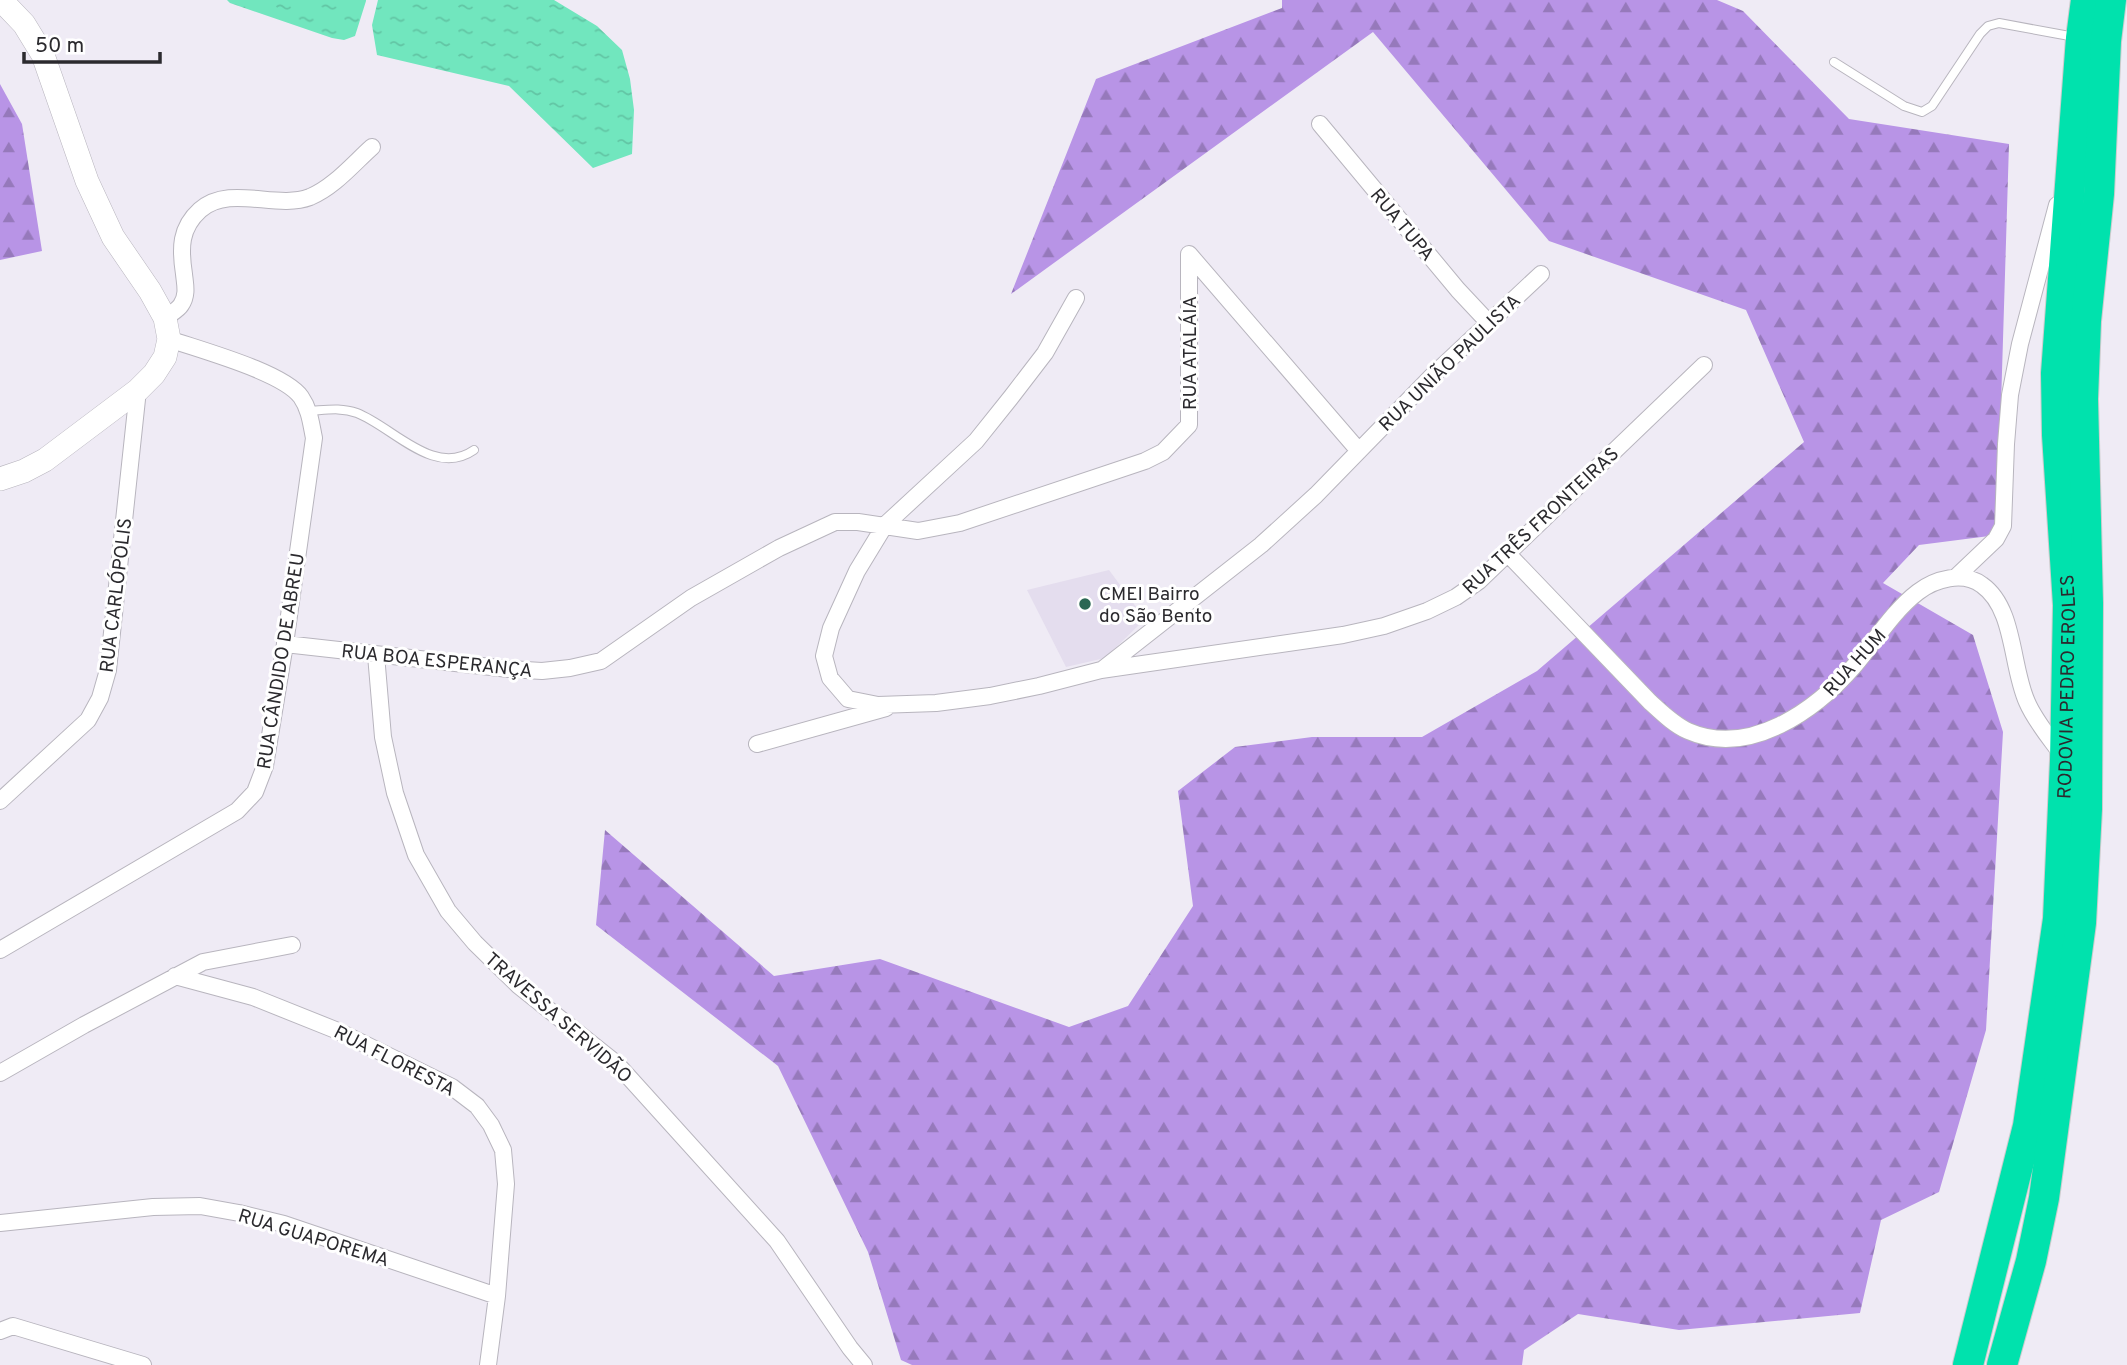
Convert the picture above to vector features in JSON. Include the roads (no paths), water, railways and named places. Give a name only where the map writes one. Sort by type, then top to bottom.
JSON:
[{"type":"highway","name":"RODOVIA PEDRO EROLES","points":[[1966,1365],[2028,1126],[2057,919],[2065,760],[2068,605],[2057,435],[2056,373],[2086,0]]},
{"type":"highway","name":"RODOVIA PEDRO EROLES","points":[[2006,1357],[2044,1198],[2081,923],[2087,809],[2088,616],[2083,400],[2086,321],[2099,194],[2106,41],[2111,0]]},
{"type":"street","points":[[1,0],[24,23],[43,55],[87,181],[113,237],[150,291],[167,328],[285,382],[300,396],[309,411]]},
{"type":"street","name":"RUA TUPA","points":[[1320,124],[1458,290],[1488,322]]},
{"type":"street","points":[[1956,576],[1996,539],[2003,526],[2010,395],[2020,344],[2075,141]]},
{"type":"street","points":[[0,479],[45,460],[138,390],[155,374],[165,357],[167,328],[186,292],[182,250],[184,231],[202,208],[227,200],[294,200],[310,197],[338,179],[372,147]]},
{"type":"street","name":"RUA ATALÁIA","points":[[885,525],[918,531],[960,523],[1145,461],[1163,452],[1189,425],[1189,254],[1359,451]]},
{"type":"street","name":"RUA UNIÃO PAULISTA","points":[[1359,451],[1423,385],[1541,274]]},
{"type":"street","name":"RUA TRÊS FRONTEIRAS","points":[[1076,298],[1045,353],[976,440],[885,525],[857,571],[831,628],[824,656],[830,678],[848,699],[878,705],[936,703],[990,696],[1101,670],[1343,635],[1384,626],[1427,611],[1456,597],[1479,581],[1704,365]]},
{"type":"street","name":"RUA CARLÓPOLIS","points":[[0,801],[88,720],[100,698],[108,670],[138,390]]},
{"type":"street","name":"RUA CÂNDIDO DE ABREU","points":[[0,950],[237,811],[255,792],[265,766],[285,644],[314,438],[309,411]]},
{"type":"street","name":"RUA TRÊS FRONTEIRAS","points":[[1101,670],[1262,545],[1359,451]]},
{"type":"street","name":"RUA BOA ESPERANÇA","points":[[285,644],[509,669],[542,671],[570,668],[601,661],[691,598],[779,548],[835,522],[885,525]]},
{"type":"street","name":"RUA HUM","points":[[1508,554],[1668,718],[1687,731],[1726,738],[1756,735],[1788,721],[1827,695],[1918,592],[1956,576]]},
{"type":"street","points":[[1956,576],[1981,583],[1997,599],[2008,628],[2016,669],[2027,704],[2065,760]]},
{"type":"street","name":"TRAVESSA SERVIDÃO","points":[[376,655],[383,737],[395,793],[416,855],[449,911],[475,943],[519,986],[617,1064],[777,1241],[864,1365]]},
{"type":"street","points":[[757,744],[901,704]]},
{"type":"street","points":[[0,1073],[84,1024],[202,962],[292,945]]},
{"type":"street","name":"RUA FLORESTA","points":[[175,976],[253,997],[338,1031],[452,1087],[477,1105],[491,1125],[503,1150],[506,1184],[497,1296],[488,1365]]},
{"type":"street","name":"RUA GUAPOREMA","points":[[0,1223],[153,1207],[200,1206],[284,1224],[497,1296]]},
{"type":"street","points":[[0,1331],[13,1326],[143,1365]]},
{"type":"lane","points":[[1834,62],[1903,106],[1922,112],[1932,106],[1987,26],[1999,23],[2081,38]]},
{"type":"lane","points":[[309,411],[337,409],[358,414],[442,459],[467,456],[474,450]]},
{"type":"water","points":[[227,0],[366,1],[355,36],[344,40]]},
{"type":"water","points":[[378,0],[554,0],[597,26],[622,50],[630,79],[634,110],[632,154],[593,168],[509,86],[377,55],[372,25]]},
{"type":"place","name":"CMEI Bairro do São Bento","points":[[1085,604]]}]
